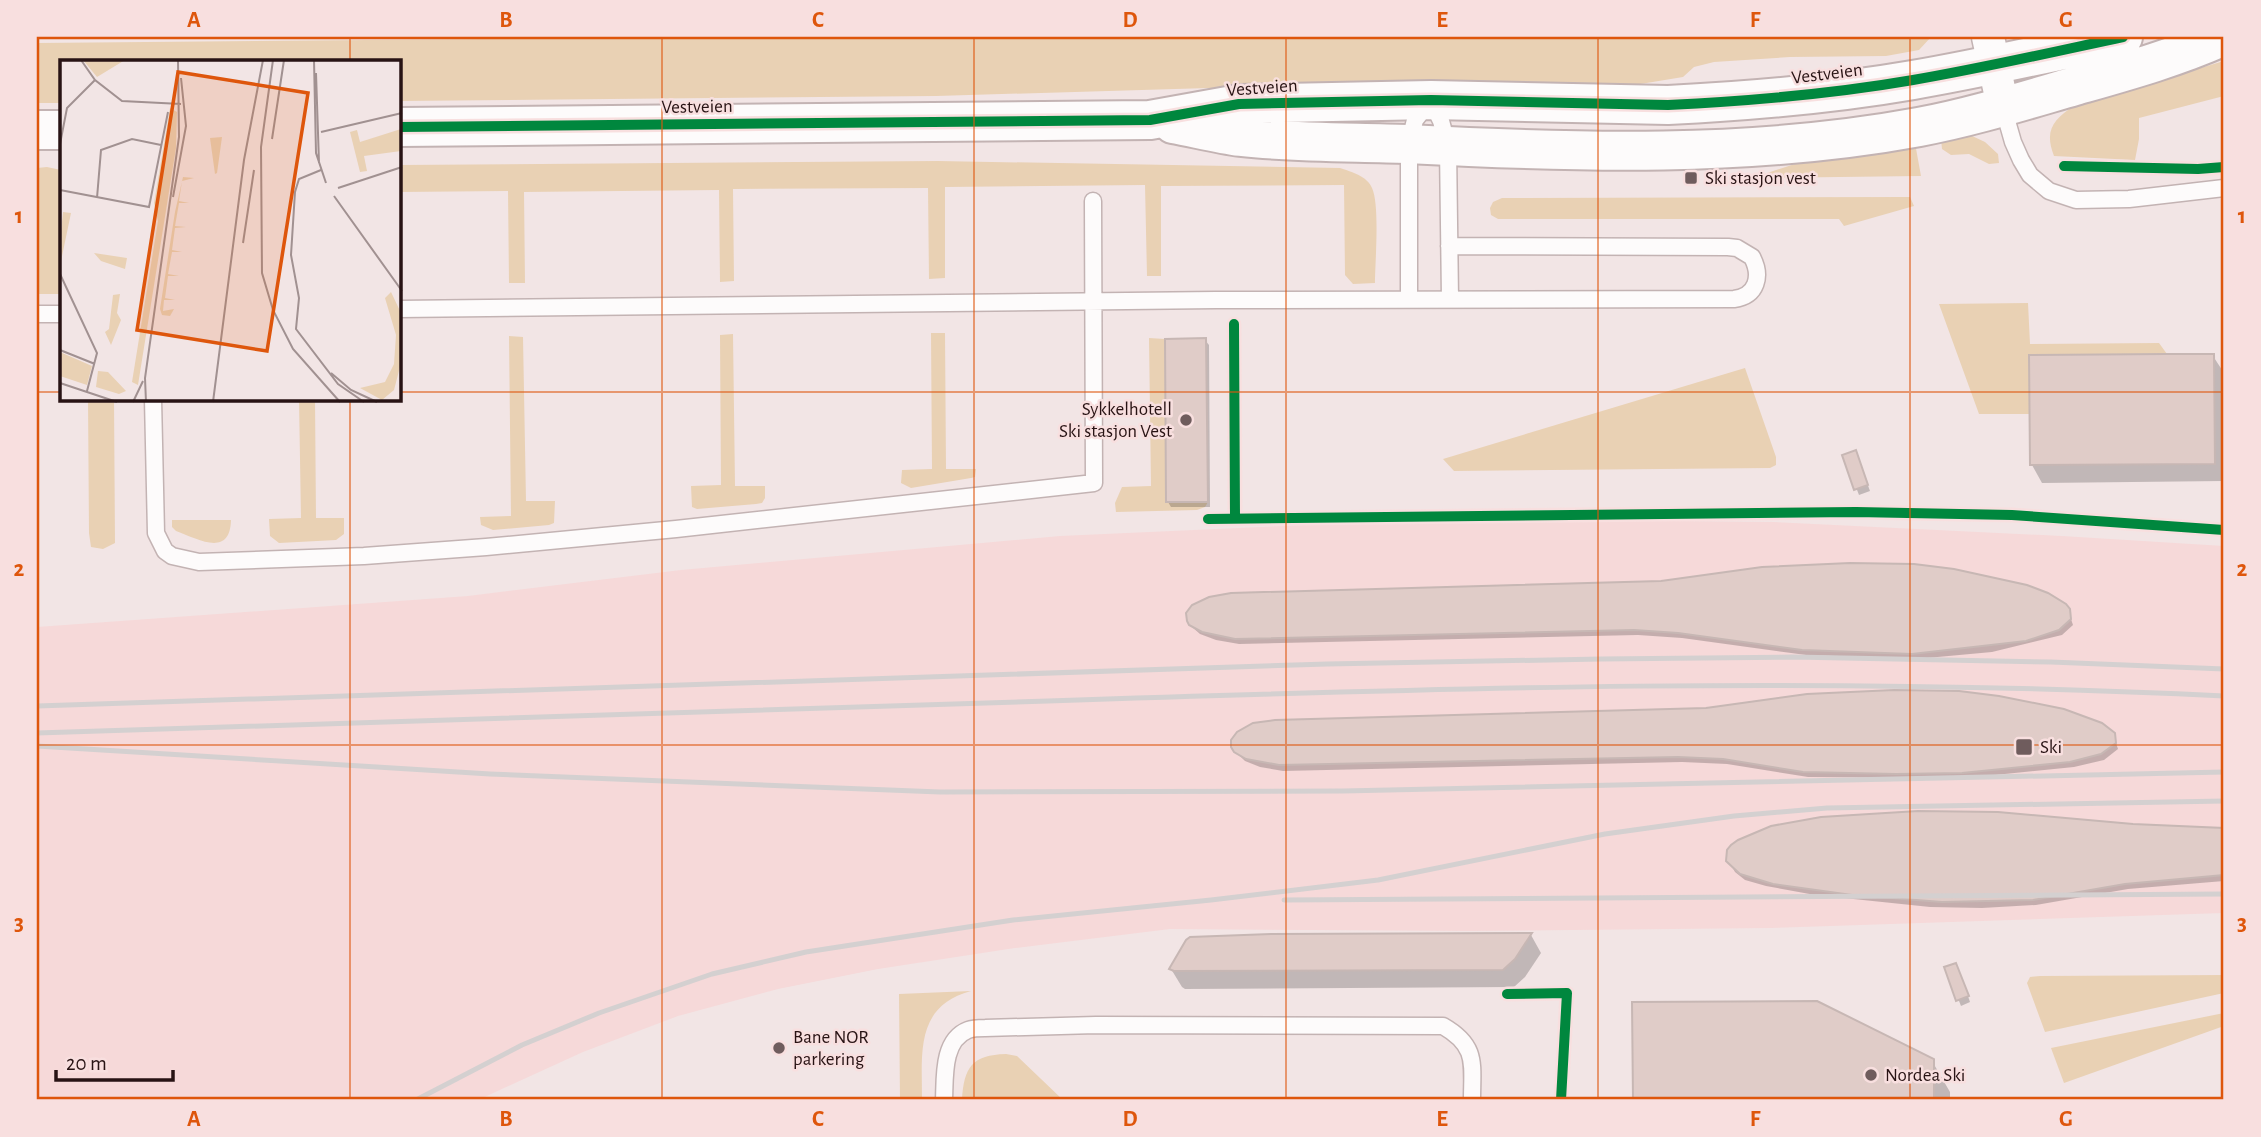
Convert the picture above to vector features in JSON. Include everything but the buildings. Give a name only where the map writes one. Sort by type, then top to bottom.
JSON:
[{"type":"street","name":"Vestveien","points":[[401,127],[1150,120],[1239,104],[1431,100],[1706,103],[1834,91],[1913,80],[1991,50],[2123,37]]},
{"type":"street","name":"Vestveien","points":[[1150,120],[1241,137],[1448,147],[1641,152],[1760,146],[1909,129],[2003,107],[2193,50],[2222,37]]},
{"type":"street","points":[[1991,50],[2003,107]]},
{"type":"street","points":[[37,130],[60,130]]},
{"type":"lane","points":[[1409,299],[1409,145],[1415,120],[1431,100],[1441,121],[1448,147],[1450,299]]},
{"type":"lane","points":[[2003,107],[2021,160],[2030,175],[2049,191],[2076,200],[2129,199],[2224,188]]},
{"type":"lane","points":[[153,401],[156,533],[165,551],[172,556],[199,562],[377,555],[486,547],[1094,483],[1093,201]]},
{"type":"lane","points":[[401,309],[1093,301],[1734,299],[1750,293],[1756,284],[1757,275],[1752,257],[1737,248],[1728,247],[1449,246]]},
{"type":"lane","points":[[37,314],[60,314]]},
{"type":"lane","points":[[944,1100],[948,1053],[967,1030],[1096,1025],[1443,1026],[1459,1035],[1469,1048],[1472,1100]]},
{"type":"shaded area","points":[[709,37],[1931,37],[1919,50],[1886,56],[1790,57],[1714,62],[1694,67],[1683,77],[1610,89],[1209,88],[936,96],[401,101],[401,60],[60,60],[60,103],[37,103],[37,43]]},
{"type":"shaded area","points":[[2224,61],[2224,96],[2139,118],[2135,160],[2054,156],[2050,132],[2056,121],[2075,105]]},
{"type":"shaded area","points":[[1970,135],[1985,142],[1998,154],[1999,163],[1989,164],[1969,154],[1951,155],[1942,149],[1941,139]]},
{"type":"shaded area","points":[[1915,143],[1921,176],[1752,178],[1804,161]]},
{"type":"shaded area","points":[[938,161],[1340,168],[1363,177],[1372,188],[1376,220],[1375,283],[1353,284],[1345,275],[1344,185],[1161,186],[1161,276],[1147,276],[1145,185],[945,187],[945,278],[929,279],[928,188],[733,189],[734,281],[720,282],[719,190],[524,192],[525,283],[509,283],[508,191],[401,192],[401,165]]},
{"type":"shaded area","points":[[37,168],[60,170],[60,294],[37,294]]},
{"type":"shaded area","points":[[1910,197],[1914,206],[1844,226],[1839,219],[1498,219],[1491,215],[1490,208],[1493,202],[1502,198]]},
{"type":"shaded area","points":[[2028,303],[2030,344],[2159,343],[2167,354],[2029,355],[2030,414],[1979,414],[1939,304]]},
{"type":"shaded area","points":[[931,333],[945,333],[946,469],[976,469],[975,477],[911,488],[901,483],[902,470],[932,469]]},
{"type":"shaded area","points":[[733,334],[735,486],[765,486],[765,498],[762,503],[756,504],[697,509],[692,507],[691,486],[721,485],[720,335]]},
{"type":"shaded area","points":[[509,336],[523,337],[526,501],[555,501],[554,523],[493,530],[481,525],[480,517],[511,516]]},
{"type":"shaded area","points":[[1149,338],[1165,339],[1166,502],[1208,502],[1205,507],[1197,510],[1116,512],[1115,503],[1122,487],[1151,486]]},
{"type":"shaded area","points":[[1745,368],[1776,457],[1776,465],[1770,468],[1454,471],[1443,459]]},
{"type":"shaded area","points":[[88,401],[114,401],[115,543],[103,549],[91,547]]},
{"type":"shaded area","points":[[299,401],[315,401],[316,518],[344,518],[344,534],[336,540],[279,543],[270,536],[269,519],[301,518]]},
{"type":"shaded area","points":[[172,520],[231,520],[225,539],[211,543],[176,531],[172,527]]},
{"type":"shaded area","points":[[1573,520],[1774,522],[2224,546],[2224,913],[1769,928],[1469,931],[1170,929],[1015,948],[878,969],[778,989],[678,1016],[583,1052],[478,1100],[37,1100],[37,627],[468,596],[681,570],[1060,536],[1350,523]]},
{"type":"shaded area","points":[[2224,975],[2224,993],[2045,1032],[2027,983],[2030,977],[2040,976]]},
{"type":"shaded area","points":[[971,991],[953,998],[940,1008],[931,1020],[923,1049],[922,1100],[900,1100],[899,994]]},
{"type":"shaded area","points":[[2224,1013],[2224,1026],[2064,1083],[2051,1048]]},
{"type":"shaded area","points":[[1006,1054],[1017,1056],[1063,1100],[962,1100],[965,1079],[972,1065],[985,1057]]},
{"type":"railway","points":[[37,706],[1327,664],[1601,659],[1793,657],[2051,662],[2224,669]]},
{"type":"railway","points":[[37,733],[1489,688],[1783,685],[2077,690],[2224,696]]},
{"type":"railway","points":[[37,746],[490,774],[940,792],[1343,791],[2224,772]]},
{"type":"railway","points":[[416,1100],[522,1045],[599,1013],[712,974],[806,952],[1013,920],[1378,880],[1605,834],[1734,816],[1827,808],[2224,801]]},
{"type":"railway","points":[[1284,900],[2224,894]]},
{"type":"cycle path","points":[[401,127],[1150,120],[1239,104],[1431,100],[1668,105],[1791,96],[1883,85],[2123,37]]},
{"type":"cycle path","points":[[2064,166],[2198,169],[2224,167]]},
{"type":"cycle path","points":[[1234,324],[1235,517]]},
{"type":"cycle path","points":[[1208,519],[1856,512],[2012,515],[2224,530]]},
{"type":"cycle path","points":[[1507,994],[1567,993],[1561,1100]]},
{"type":"place","name":"Ski stasjon vest","points":[[1691,178]]},
{"type":"place","name":"Sykkelhotell Ski stasjon Vest","points":[[1186,420]]},
{"type":"place","name":"Ski","points":[[2024,747]]},
{"type":"place","name":"Bane NOR parkering","points":[[779,1048]]},
{"type":"place","name":"Nordea Ski","points":[[1871,1075]]}]
